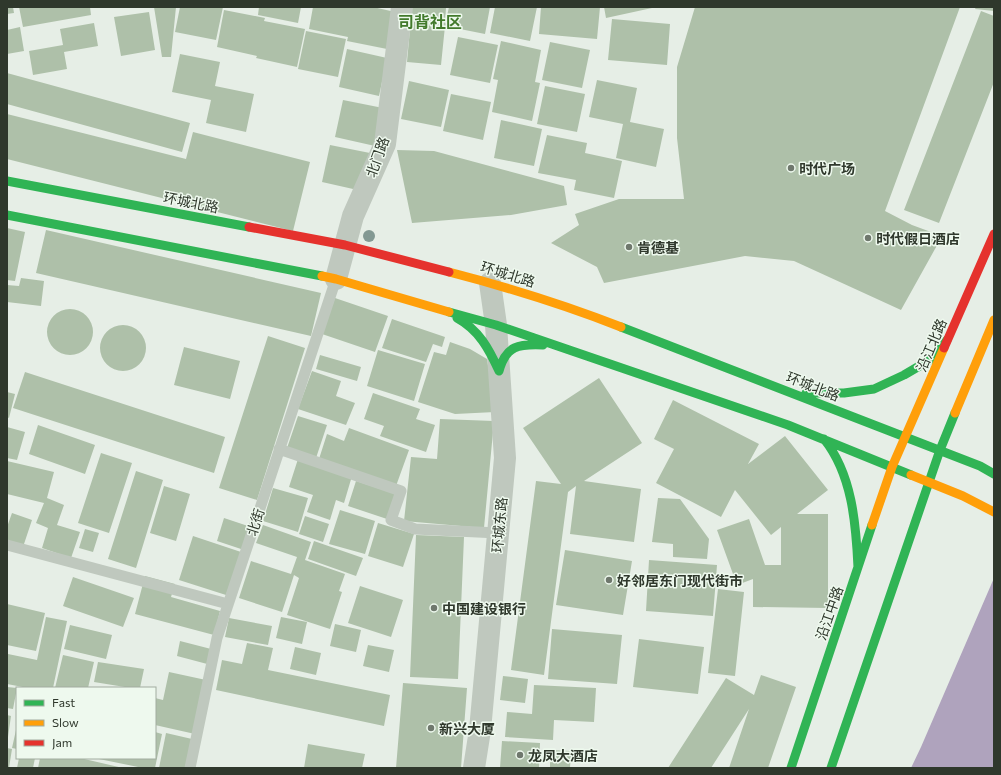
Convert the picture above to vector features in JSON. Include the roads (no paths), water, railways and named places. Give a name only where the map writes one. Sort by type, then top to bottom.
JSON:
[{"type":"street","name":"北门路","points":[[336,280],[353,216],[385,144],[402,7]]},
{"type":"street","name":"环城北路","points":[[7,181],[345,245],[490,282],[587,314],[940,450],[980,466],[994,474]]},
{"type":"street","points":[[7,216],[336,280],[496,325],[788,425],[963,496],[994,512]]},
{"type":"street","name":"沿江北路","points":[[892,467],[994,234]]},
{"type":"street","name":"环城东路","points":[[474,768],[480,730],[505,458],[496,325],[490,282]]},
{"type":"street","points":[[438,309],[463,321],[478,334],[499,370]]},
{"type":"street","points":[[831,768],[940,450],[994,320]]},
{"type":"street","points":[[787,391],[815,394],[844,394],[874,389],[904,375],[933,358],[949,338]]},
{"type":"street","points":[[499,370],[501,359],[513,348],[521,345],[544,345],[562,348]]},
{"type":"street","points":[[824,439],[834,453],[845,481],[857,541],[858,570]]},
{"type":"street","name":"沿江中路","points":[[791,768],[892,467]]},
{"type":"lane","name":"北街","points":[[190,768],[217,638],[336,280]]},
{"type":"lane","points":[[280,449],[401,491],[391,520],[415,528],[498,533]]},
{"type":"lane","points":[[7,545],[228,604]]},
{"type":"place","name":"时代广场","points":[[791,168]]},
{"type":"place","name":"时代假日酒店","points":[[868,238]]},
{"type":"place","name":"肯德基","points":[[629,247]]},
{"type":"place","name":"好邻居东门现代街市","points":[[609,580]]},
{"type":"place","name":"中国建设银行","points":[[434,608]]},
{"type":"place","name":"新兴大厦","points":[[431,728]]},
{"type":"place","name":"龙凤大酒店","points":[[520,755]]},
{"type":"district","name":"司背社区","points":[[430,21]]}]
